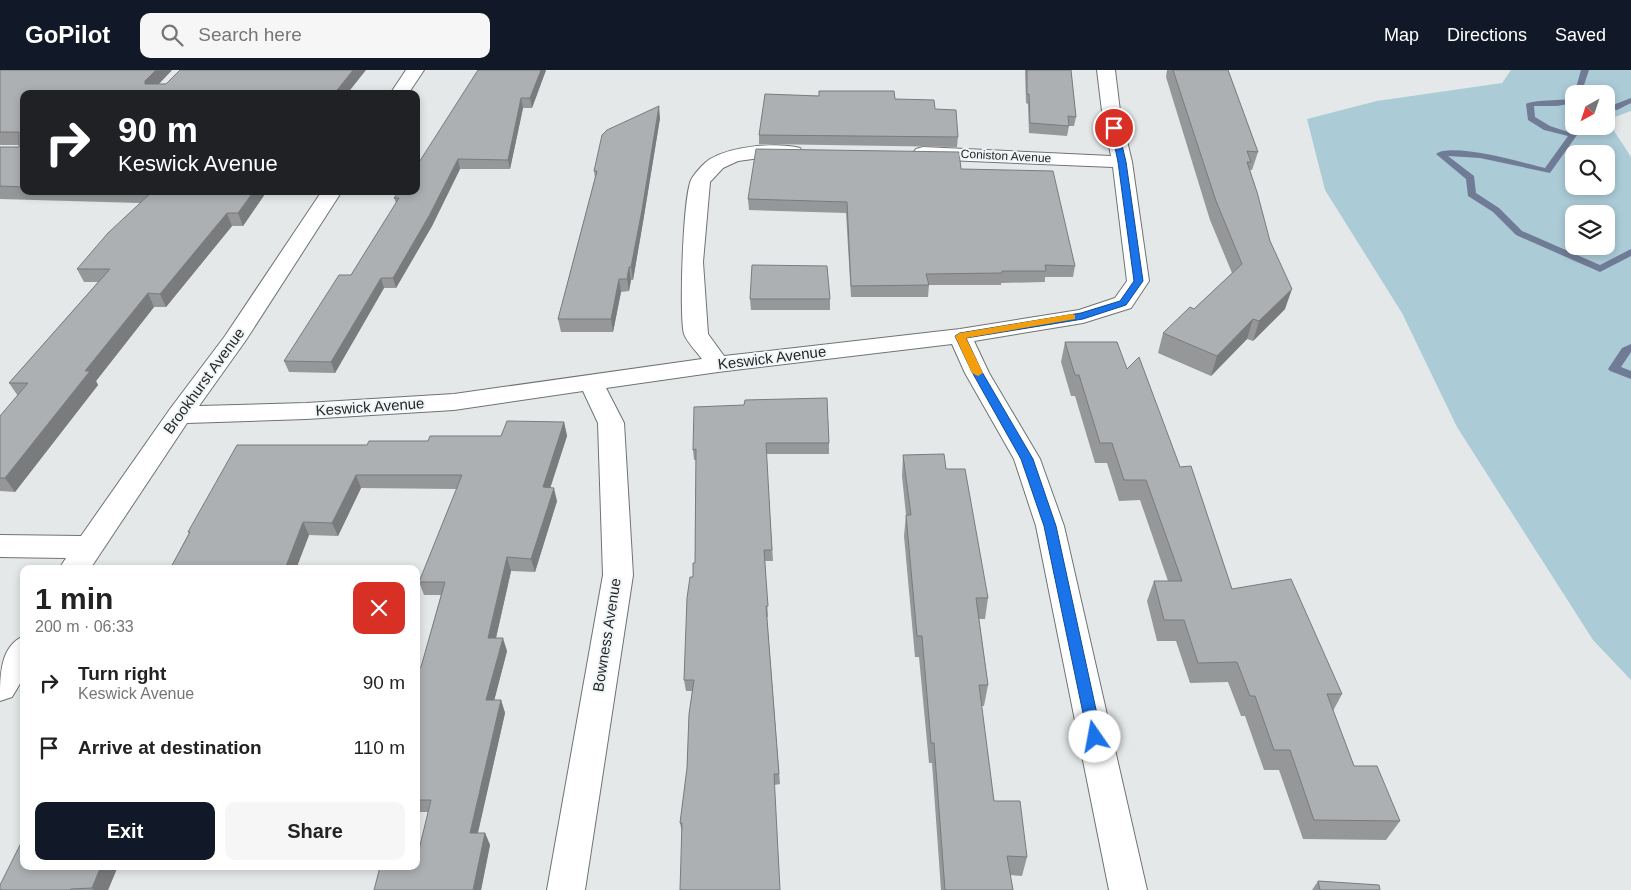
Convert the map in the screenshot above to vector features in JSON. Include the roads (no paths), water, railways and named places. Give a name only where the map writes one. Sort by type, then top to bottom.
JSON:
[{"type":"street","points":[[402,90],[415,70]]},
{"type":"street","name":"Keswick Avenue","points":[[179,415],[306,412],[454,402],[718,364],[960,336],[1083,316],[1123,303],[1138,281],[1122,162],[1111,111],[1106,70]]},
{"type":"street","points":[[718,364],[696,334],[692,262],[700,181],[716,164],[733,156],[760,152],[808,152]]},
{"type":"street","name":"Coniston Avenue","points":[[904,153],[1122,162]]},
{"type":"street","name":"Brookhurst Avenue","points":[[81,558],[179,415],[234,340],[329,195]]},
{"type":"street","points":[[960,336],[977,372],[1027,459],[1050,526],[1128,890]]},
{"type":"street","name":"Bowness Avenue","points":[[566,890],[618,575],[611,423],[591,382]]},
{"type":"street","points":[[0,546],[81,558]]},
{"type":"street","points":[[0,687],[20,655]]},
{"type":"waterway","points":[[1580,85],[1585,70]]},
{"type":"waterway","points":[[1615,108],[1631,100]]},
{"type":"waterway","points":[[1565,103],[1530,104],[1531,118],[1547,128],[1565,133]]},
{"type":"waterway","points":[[1573,135],[1547,171],[1494,158],[1467,154],[1440,154],[1471,178],[1471,194],[1496,210],[1519,233],[1600,269],[1631,252]]},
{"type":"waterway","points":[[1631,347],[1626,350],[1614,369],[1631,375]]}]
